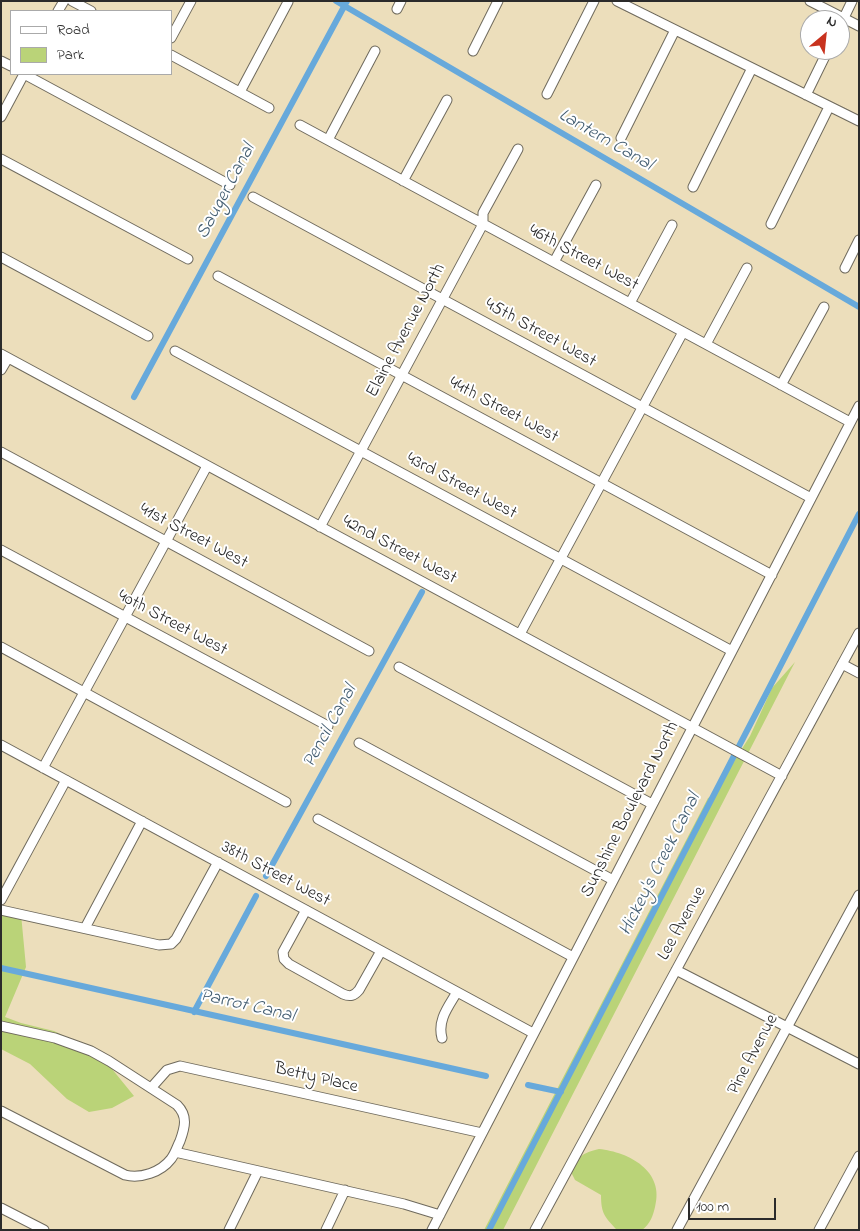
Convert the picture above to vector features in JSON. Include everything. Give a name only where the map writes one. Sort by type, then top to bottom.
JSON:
[{"type":"street","points":[[72,1],[88,10]]},
{"type":"street","points":[[172,36],[191,1]]},
{"type":"street","points":[[472,51],[498,1]]},
{"type":"street","points":[[547,94],[594,1]]},
{"type":"street","points":[[617,1],[859,121]]},
{"type":"street","points":[[810,1],[824,10]]},
{"type":"street","points":[[240,92],[288,2]]},
{"type":"street","points":[[621,138],[675,30]]},
{"type":"street","points":[[328,140],[376,51]]},
{"type":"street","points":[[172,56],[269,108]]},
{"type":"street","points":[[806,95],[823,60]]},
{"type":"street","points":[[693,187],[752,68]]},
{"type":"street","points":[[1,117],[23,75]]},
{"type":"street","points":[[26,75],[230,185]]},
{"type":"street","points":[[403,180],[447,100]]},
{"type":"street","points":[[771,224],[829,107]]},
{"type":"street","name":"46th Street West","points":[[300,125],[850,422]]},
{"type":"street","name":"Elaine Avenue North","points":[[320,527],[484,224],[483,213],[518,149]]},
{"type":"street","points":[[1,159],[188,259]]},
{"type":"street","points":[[554,262],[596,185]]},
{"type":"street","name":"45th Street West","points":[[253,197],[811,498]]},
{"type":"street","points":[[630,303],[672,226]]},
{"type":"street","points":[[845,268],[859,240]]},
{"type":"street","points":[[1,256],[148,336]]},
{"type":"street","points":[[706,344],[746,268]]},
{"type":"street","name":"44th Street West","points":[[218,276],[772,575]]},
{"type":"street","points":[[781,385],[824,307]]},
{"type":"street","points":[[520,634],[683,332]]},
{"type":"street","name":"43rd Street West","points":[[175,351],[732,651]]},
{"type":"street","points":[[1,370],[4,356]]},
{"type":"street","name":"42nd Street West","points":[[4,356],[782,776]]},
{"type":"street","name":"Sunshine Boulevard North","points":[[432,1230],[859,406]]},
{"type":"street","name":"41st Street West","points":[[1,452],[369,651]]},
{"type":"street","points":[[44,768],[207,466]]},
{"type":"street","name":"40th Street West","points":[[1,550],[328,726]]},
{"type":"street","name":"Lee Avenue","points":[[536,1230],[859,633]]},
{"type":"street","points":[[1,647],[286,802]]},
{"type":"street","points":[[842,664],[859,673]]},
{"type":"street","points":[[399,667],[652,804]]},
{"type":"street","points":[[359,743],[613,880]]},
{"type":"street","name":"38th Street West","points":[[1,746],[533,1033]]},
{"type":"street","points":[[1,900],[66,780]]},
{"type":"street","points":[[318,819],[573,957]]},
{"type":"street","points":[[85,928],[142,821]]},
{"type":"street","points":[[1,910],[159,945],[171,944],[176,939],[218,862]]},
{"type":"street","name":"Pine Avenue","points":[[677,1230],[859,895]]},
{"type":"street","points":[[306,910],[283,952],[284,959],[289,964],[343,994],[349,997],[355,995],[381,951]]},
{"type":"street","points":[[676,970],[859,1064]]},
{"type":"street","points":[[442,1038],[440,1031],[442,1018],[457,992]]},
{"type":"street","points":[[1,1026],[73,1043],[109,1061],[177,1105],[182,1110],[185,1125],[175,1152],[167,1163],[156,1171],[132,1176],[125,1175],[1,1112]]},
{"type":"street","name":"Betty Place","points":[[151,1088],[167,1070],[180,1066],[482,1133]]},
{"type":"street","points":[[175,1152],[423,1208],[440,1214]]},
{"type":"street","points":[[819,1230],[859,1156]]},
{"type":"street","points":[[228,1230],[258,1171]]},
{"type":"street","points":[[326,1230],[345,1190]]},
{"type":"street","points":[[1,1208],[44,1230]]},
{"type":"green space","points":[[795,662],[503,1230],[484,1230],[708,798],[713,795],[750,736],[772,688]]},
{"type":"green space","points":[[1,910],[21,914],[26,967],[5,1017],[54,1031],[99,1053],[134,1096],[112,1108],[89,1112],[67,1099],[30,1064],[1,1049]]},
{"type":"green space","points":[[599,1149],[622,1154],[633,1159],[650,1174],[655,1183],[657,1194],[654,1210],[649,1222],[642,1230],[617,1230],[604,1215],[601,1195],[575,1180],[571,1172],[576,1162],[585,1154]]},
{"type":"waterway","name":"Lantern Canal","points":[[336,1],[859,307]]},
{"type":"waterway","name":"Sauger Canal","points":[[134,397],[347,1]]},
{"type":"waterway","name":"Hickey's Creek Canal","points":[[489,1230],[859,514]]},
{"type":"waterway","name":"Pencil Canal","points":[[266,876],[422,592]]},
{"type":"waterway","name":"Pencil Canal","points":[[194,1012],[256,896]]},
{"type":"waterway","name":"Parrot Canal","points":[[1,968],[486,1076]]},
{"type":"waterway","name":"Parrot Canal","points":[[528,1085],[561,1092]]}]
